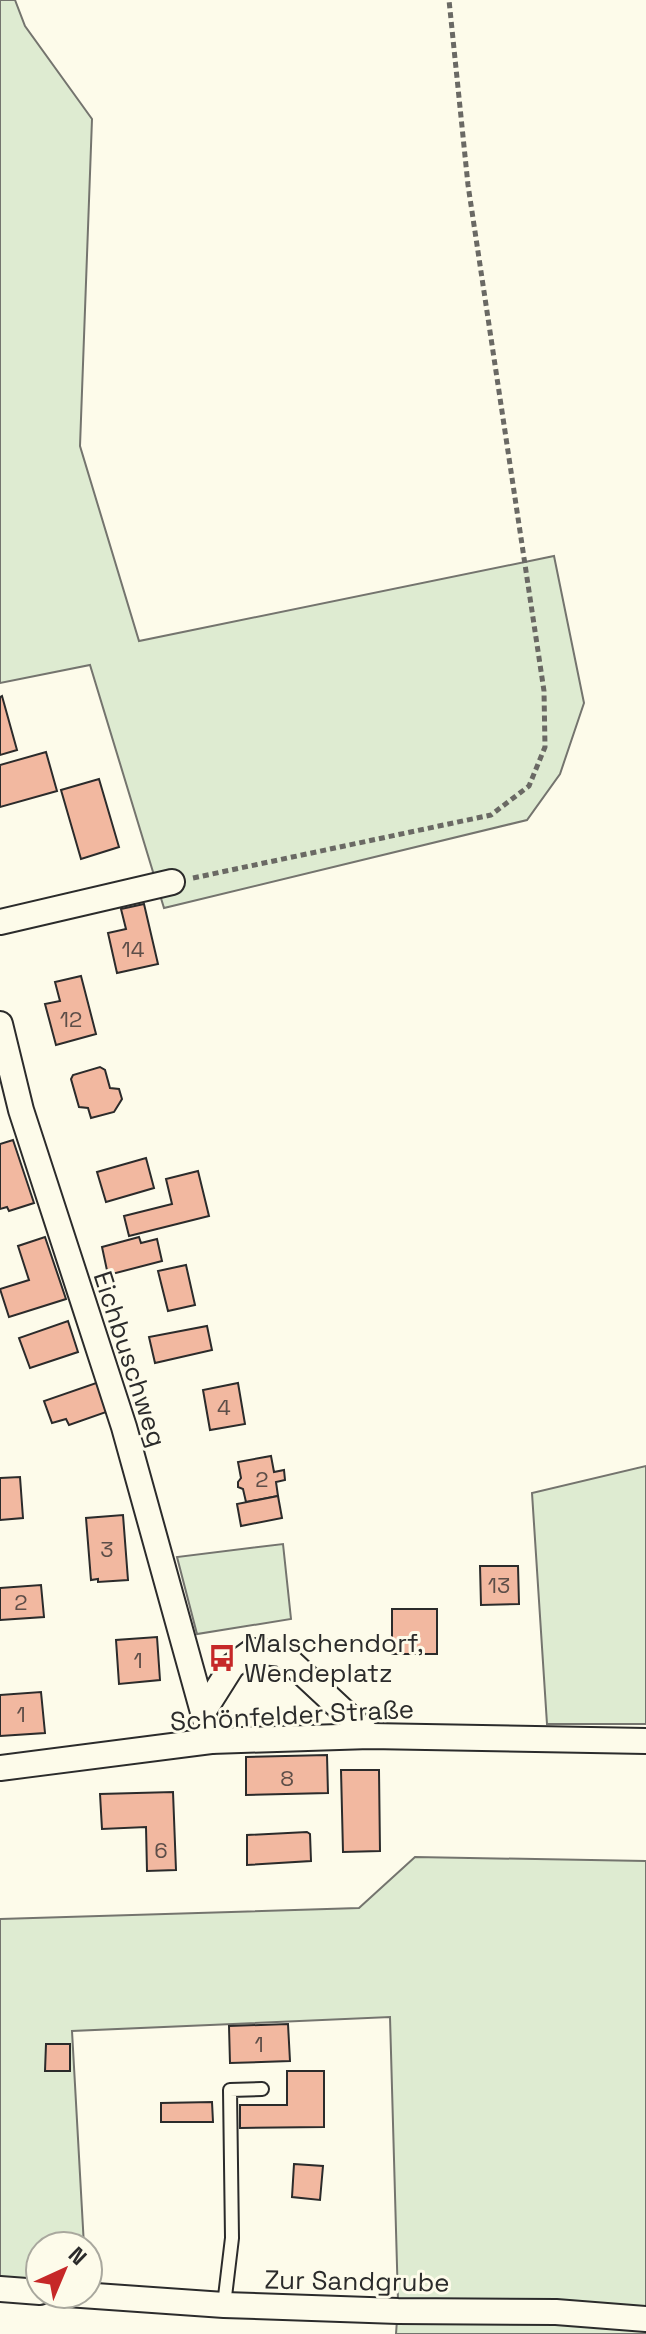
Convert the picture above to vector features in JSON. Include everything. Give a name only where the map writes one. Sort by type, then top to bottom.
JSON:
[{"type":"street","points":[[0,922],[172,882]]},
{"type":"street","name":"Eichbuschweg","points":[[0,1024],[21,1110],[124,1427],[211,1741]]},
{"type":"street","points":[[203,1712],[232,1666],[253,1651],[282,1654],[370,1736]]},
{"type":"street","name":"Schönfelder Straße","points":[[0,1768],[211,1741],[370,1736],[646,1741]]},
{"type":"street","points":[[0,2289],[24,2291]]},
{"type":"street","name":"Zur Sandgrube","points":[[104,2297],[224,2305],[556,2312],[646,2319]]},
{"type":"lane","points":[[224,2305],[232,2238],[230,2090],[262,2089]]},
{"type":"path","points":[[172,882],[491,815],[529,786],[545,747],[544,691],[468,185],[449,0]]},
{"type":"green space","points":[[0,0],[15,0],[25,26],[92,119],[80,446],[139,641],[554,556],[584,703],[560,774],[527,820],[164,908],[90,665],[0,683]]},
{"type":"green space","points":[[646,1466],[646,1724],[547,1724],[532,1493]]},
{"type":"green space","points":[[283,1544],[291,1619],[197,1634],[177,1557]]},
{"type":"green space","points":[[415,1857],[646,1861],[646,2308],[398,2301],[390,2017],[72,2031],[83,2230],[24,2230],[24,2282],[0,2280],[0,1919],[359,1908]]},
{"type":"green space","points":[[516,2318],[646,2327],[646,2334],[396,2334],[397,2320]]},
{"type":"building","points":[[0,697],[17,750],[0,755]]},
{"type":"building","points":[[46,752],[57,791],[0,807],[0,765]]},
{"type":"building","points":[[99,779],[119,847],[81,859],[61,790]]},
{"type":"building","points":[[144,904],[158,964],[117,973],[108,933],[126,929],[121,909]]},
{"type":"building","points":[[81,976],[96,1034],[56,1045],[45,1004],[60,1001],[55,982]]},
{"type":"building","points":[[100,1067],[105,1070],[110,1088],[119,1089],[122,1099],[114,1112],[91,1118],[88,1108],[79,1107],[71,1079],[73,1075]]},
{"type":"building","points":[[13,1140],[34,1203],[9,1211],[7,1207],[0,1209],[0,1144]]},
{"type":"building","points":[[146,1158],[154,1188],[106,1202],[97,1172]]},
{"type":"building","points":[[198,1171],[209,1216],[129,1236],[124,1216],[172,1204],[166,1179]]},
{"type":"building","points":[[45,1237],[66,1299],[9,1317],[0,1289],[29,1280],[18,1246]]},
{"type":"building","points":[[139,1237],[141,1243],[157,1239],[162,1261],[108,1275],[102,1247]]},
{"type":"building","points":[[186,1265],[195,1305],[168,1311],[158,1271]]},
{"type":"building","points":[[68,1321],[78,1352],[30,1368],[19,1338]]},
{"type":"building","points":[[207,1326],[212,1350],[155,1363],[149,1337]]},
{"type":"building","points":[[102,1381],[112,1410],[69,1425],[66,1419],[52,1423],[44,1401]]},
{"type":"building","points":[[238,1383],[245,1424],[210,1430],[203,1390]]},
{"type":"building","points":[[271,1456],[274,1472],[284,1470],[285,1480],[276,1482],[278,1496],[246,1502],[243,1489],[238,1487],[241,1478],[238,1462]]},
{"type":"building","points":[[20,1477],[23,1518],[0,1520],[0,1478]]},
{"type":"building","points":[[278,1496],[282,1518],[241,1526],[237,1504]]},
{"type":"building","points":[[123,1515],[128,1580],[91,1580],[86,1518]]},
{"type":"building","points":[[480,1566],[518,1566],[519,1604],[481,1605]]},
{"type":"building","points":[[41,1585],[44,1617],[0,1620],[0,1588]]},
{"type":"building","points":[[392,1609],[437,1609],[437,1654],[392,1654]]},
{"type":"building","points":[[157,1637],[160,1680],[119,1684],[116,1640]]},
{"type":"building","points":[[41,1692],[45,1733],[0,1736],[0,1695]]},
{"type":"building","points":[[327,1755],[328,1793],[246,1795],[246,1757]]},
{"type":"building","points":[[341,1770],[379,1770],[380,1851],[343,1852]]},
{"type":"building","points":[[173,1792],[176,1870],[147,1871],[146,1827],[102,1829],[100,1794]]},
{"type":"building","points":[[310,1834],[311,1861],[247,1865],[247,1835]]},
{"type":"building","points":[[288,2024],[290,2061],[230,2063],[229,2026]]},
{"type":"building","points":[[46,2044],[70,2044],[70,2071],[45,2071]]},
{"type":"building","points":[[287,2071],[324,2071],[324,2127],[240,2128],[240,2105],[287,2105]]},
{"type":"building","points":[[212,2102],[213,2122],[161,2122],[161,2103]]},
{"type":"building","points":[[294,2164],[323,2166],[320,2200],[292,2197]]},
{"type":"place","name":"Malschendorf, Wendeplatz","points":[[222,1658]]}]
